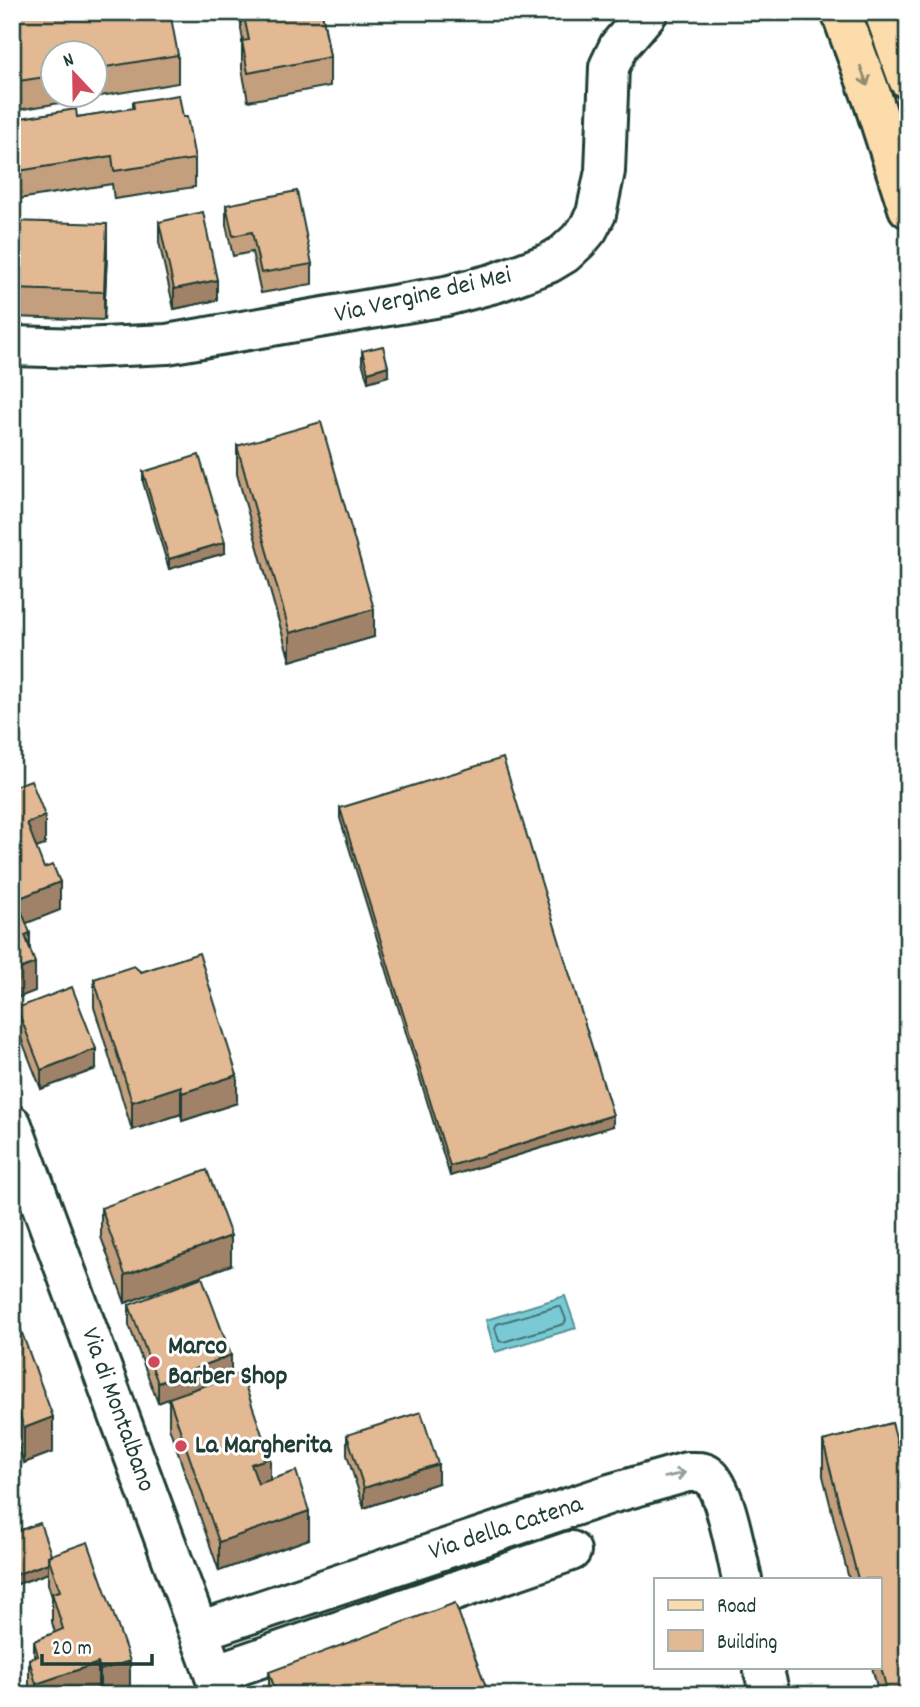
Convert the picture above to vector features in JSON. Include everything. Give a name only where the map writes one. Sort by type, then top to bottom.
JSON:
[{"type":"main road","points":[[841,12],[908,208]]},
{"type":"main road","points":[[884,12],[908,79]]},
{"type":"street","name":"Via Vergine dei Mei","points":[[12,346],[82,348],[167,344],[446,296],[505,280],[549,263],[578,241],[596,214],[605,171],[609,67],[619,46],[648,12]]},
{"type":"street","name":"Via di Montalbano","points":[[12,1125],[218,1684]]},
{"type":"street","name":"Via della Catena","points":[[199,1631],[610,1494],[687,1472],[699,1472],[709,1476],[717,1484],[743,1578]]},
{"type":"street","points":[[507,1528],[520,1568]]},
{"type":"street","points":[[218,1684],[571,1551]]},
{"type":"street","points":[[763,1668],[770,1695]]},
{"type":"water","points":[[565,1296],[576,1328],[495,1352],[486,1320]]},
{"type":"building","points":[[12,12],[170,12],[178,55],[108,67],[108,38],[38,38],[38,78],[12,82]]},
{"type":"building","points":[[243,12],[322,12],[330,57],[248,73],[242,41],[249,40]]},
{"type":"building","points":[[179,95],[183,117],[187,117],[195,159],[114,171],[112,156],[12,172],[12,111],[19,110],[21,118],[76,109],[77,117],[134,108],[133,102]]},
{"type":"building","points":[[297,191],[312,264],[261,273],[252,232],[233,236],[226,205]]},
{"type":"building","points":[[203,212],[217,280],[174,289],[159,222]]},
{"type":"building","points":[[12,221],[107,224],[104,292],[12,289]]},
{"type":"building","points":[[383,346],[388,366],[368,372],[362,351]]},
{"type":"building","points":[[321,422],[374,609],[290,633],[237,446]]},
{"type":"building","points":[[199,455],[225,542],[169,559],[143,472]]},
{"type":"building","points":[[503,758],[613,1115],[450,1166],[340,808]]},
{"type":"building","points":[[31,780],[45,816],[27,823],[44,868],[53,865],[60,882],[17,899],[30,933],[25,935],[35,963],[12,972],[12,787]]},
{"type":"building","points":[[199,953],[237,1075],[182,1093],[181,1086],[132,1102],[94,979],[134,966],[141,972]]},
{"type":"building","points":[[72,987],[96,1049],[41,1070],[17,1008]]},
{"type":"building","points":[[207,1170],[231,1236],[125,1275],[101,1208]]},
{"type":"building","points":[[202,1277],[231,1355],[158,1383],[129,1305]]},
{"type":"building","points":[[12,1306],[53,1417],[24,1428],[17,1407],[12,1409]]},
{"type":"building","points":[[241,1373],[270,1458],[251,1464],[258,1484],[296,1471],[309,1511],[219,1542],[169,1398]]},
{"type":"building","points":[[421,1412],[438,1464],[364,1488],[347,1435]]},
{"type":"building","points":[[892,1423],[908,1483],[908,1695],[888,1695],[881,1667],[881,1578],[858,1578],[823,1441]]},
{"type":"building","points":[[40,1523],[51,1554],[48,1556],[48,1563],[12,1576],[12,1533]]},
{"type":"building","points":[[88,1542],[130,1661],[100,1670],[98,1663],[36,1684],[29,1659],[38,1656],[34,1641],[63,1629],[52,1593],[60,1591],[48,1556]]},
{"type":"building","points":[[455,1603],[489,1695],[277,1695],[269,1672]]},
{"type":"building","points":[[140,1687],[143,1695],[120,1695]]},
{"type":"place","name":"Marco Barber Shop","points":[[154,1362]]},
{"type":"place","name":"La Margherita","points":[[181,1446]]}]
